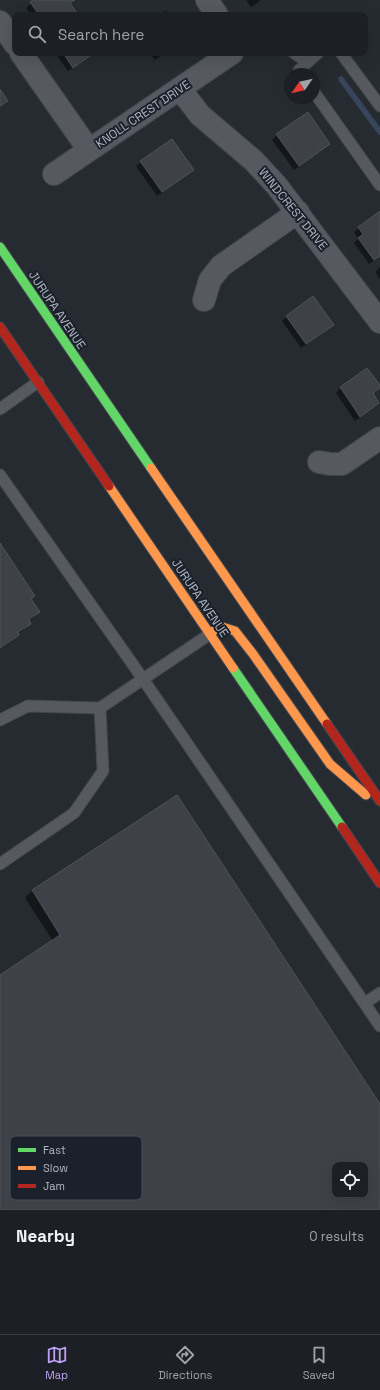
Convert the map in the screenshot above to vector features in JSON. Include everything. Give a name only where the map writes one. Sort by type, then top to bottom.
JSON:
[{"type":"main road","name":"JURUPA AVENUE","points":[[0,247],[380,801]]},
{"type":"main road","name":"JURUPA AVENUE","points":[[0,327],[380,883]]},
{"type":"main road","points":[[210,634],[219,626],[235,632],[253,654],[330,764],[380,807]]},
{"type":"street","points":[[207,0],[215,12]]},
{"type":"street","points":[[0,22],[12,40]]},
{"type":"street","points":[[24,56],[89,150]]},
{"type":"street","name":"KNOLL CREST DRIVE","points":[[54,174],[228,56]]},
{"type":"street","name":"WINDCREST DRIVE","points":[[180,89],[200,115],[254,162],[277,186],[380,322]]},
{"type":"street","points":[[204,300],[210,280],[221,266],[298,212]]},
{"type":"street","points":[[319,462],[342,464],[380,438]]},
{"type":"lane","points":[[298,56],[307,62]]},
{"type":"lane","points":[[301,68],[314,56]]},
{"type":"lane","points":[[344,56],[380,106]]},
{"type":"lane","points":[[320,100],[380,185]]},
{"type":"lane","points":[[0,409],[38,382]]},
{"type":"lane","points":[[0,474],[143,679],[380,1026]]},
{"type":"lane","points":[[0,720],[28,706],[100,708],[210,634]]},
{"type":"lane","points":[[0,864],[74,813],[103,771],[100,708]]},
{"type":"lane","points":[[365,1003],[380,993]]},
{"type":"building","points":[[33,0],[75,0],[70,3],[76,12],[37,12],[30,2]]},
{"type":"building","points":[[65,56],[90,56],[73,68]]},
{"type":"building","points":[[0,89],[8,101],[0,106]]},
{"type":"building","points":[[308,112],[330,144],[299,166],[276,134]]},
{"type":"building","points":[[172,139],[194,170],[162,192],[140,161]]},
{"type":"building","points":[[380,211],[380,256],[374,260],[358,238],[363,234],[358,227]]},
{"type":"building","points":[[313,296],[334,325],[306,344],[286,316]]},
{"type":"building","points":[[367,368],[380,385],[380,388],[373,393],[379,403],[360,417],[340,387]]},
{"type":"building","points":[[0,543],[35,596],[31,599],[40,612],[29,619],[31,624],[18,632],[19,635],[0,648]]},
{"type":"building","points":[[177,795],[380,1104],[380,1210],[0,1210],[0,975],[60,935],[32,890]]},
{"type":"waterway","points":[[341,79],[380,132]]},
{"type":"traffic: fast","points":[[0,247],[151,468]]},
{"type":"traffic: fast","points":[[233,668],[342,827]]},
{"type":"traffic: slow","points":[[151,468],[327,724]]},
{"type":"traffic: slow","points":[[109,486],[233,668]]},
{"type":"traffic: slow","points":[[210,634],[219,626],[235,631],[253,654],[330,764],[366,795]]},
{"type":"traffic: jam","points":[[0,327],[109,486]]},
{"type":"traffic: jam","points":[[327,724],[380,801]]},
{"type":"traffic: jam","points":[[342,827],[380,883]]}]
